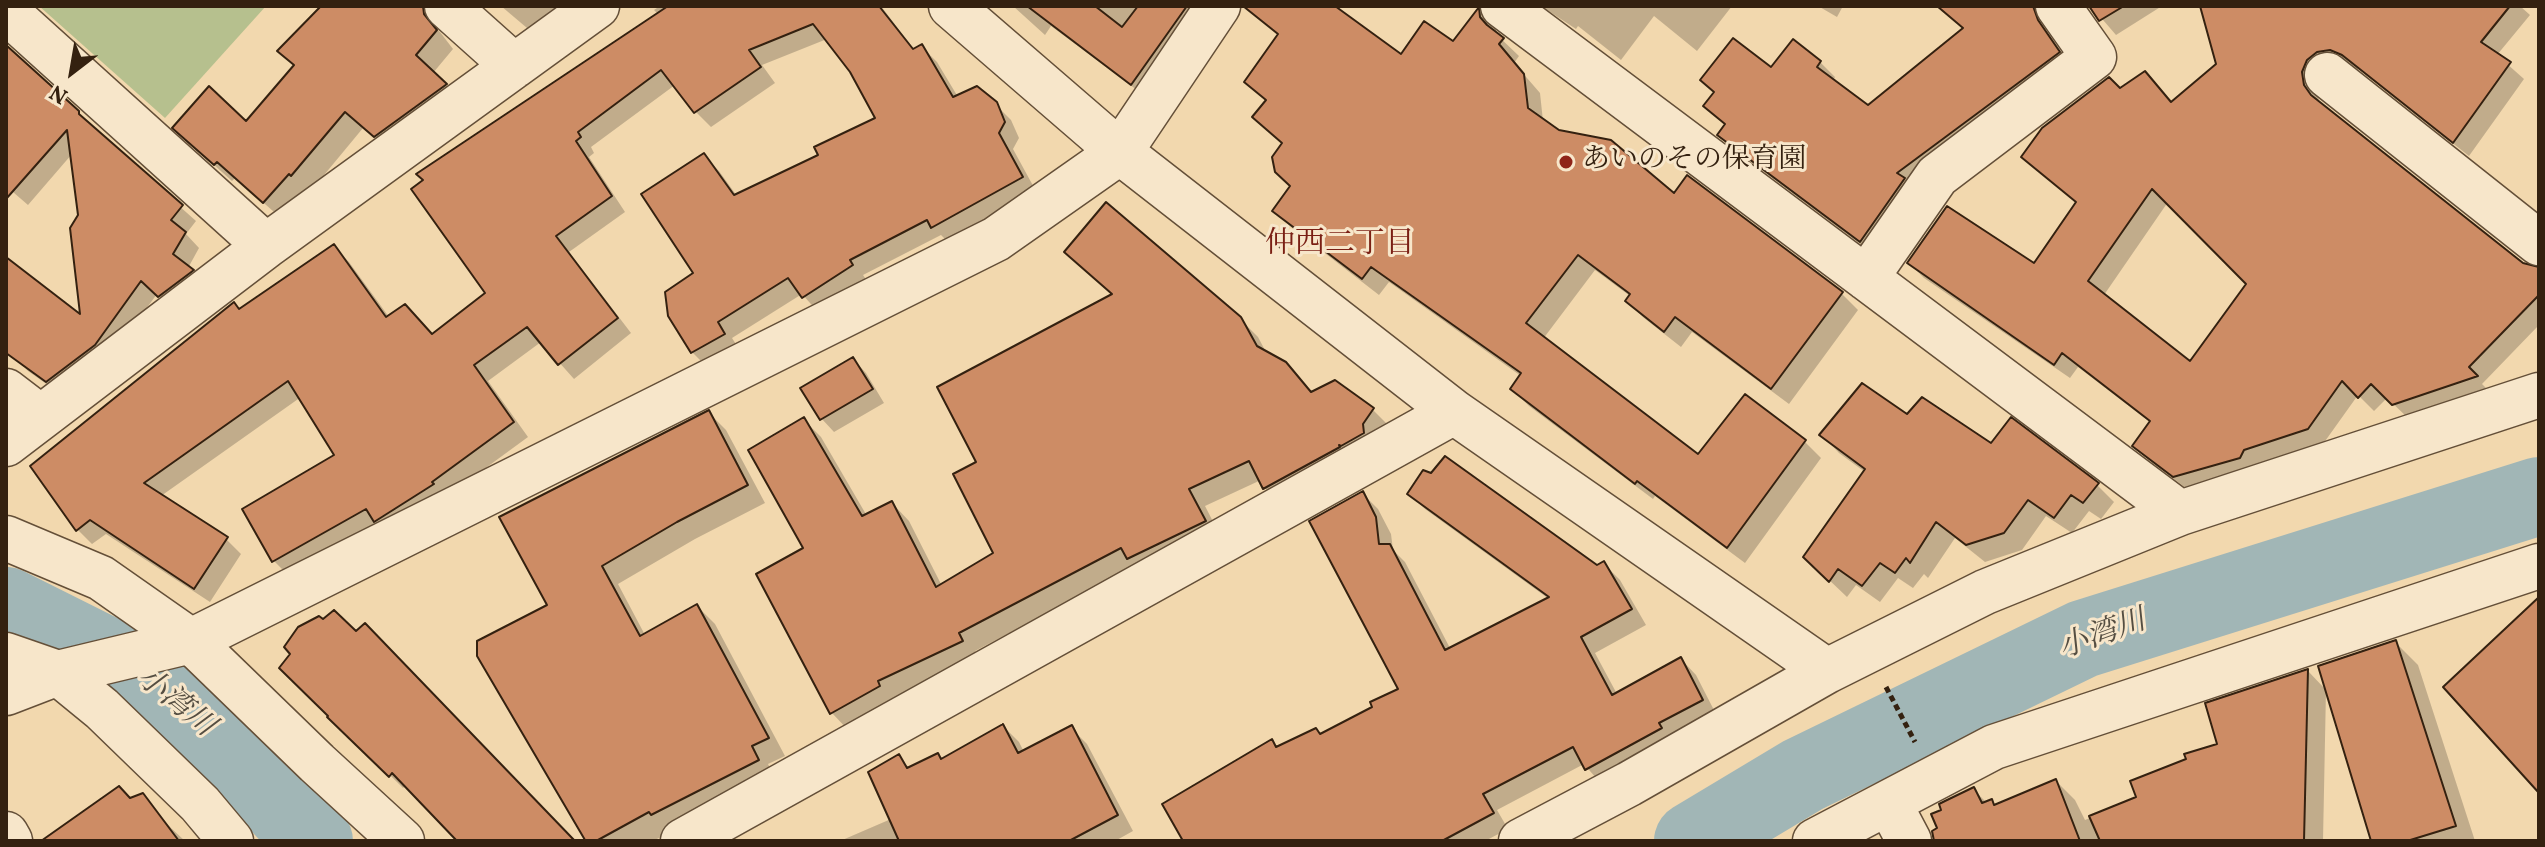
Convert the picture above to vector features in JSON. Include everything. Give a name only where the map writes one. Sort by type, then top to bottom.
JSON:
[{"type":"street","points":[[447,6],[514,66]]},
{"type":"street","points":[[6,444],[23,404],[266,246],[597,6]]},
{"type":"street","points":[[951,6],[1120,152],[1454,412],[1827,671]]},
{"type":"street","points":[[1503,6],[2180,513]]},
{"type":"street","points":[[1866,278],[1937,176],[2094,57],[2058,6]]},
{"type":"street","points":[[6,693],[58,673],[191,641],[996,239],[1120,152],[1206,10]]},
{"type":"street","points":[[6,11],[266,246]]},
{"type":"street","points":[[2327,75],[2539,243]]},
{"type":"street","points":[[1521,841],[1629,784],[1827,671],[1985,592],[2180,513],[2539,395]]},
{"type":"street","points":[[683,841],[1454,412]]},
{"type":"street","points":[[6,538],[101,578],[191,641],[402,841]]},
{"type":"street","points":[[1815,841],[1994,747],[2539,566]]},
{"type":"street","points":[[6,655],[58,673],[102,709],[189,793],[231,841]]},
{"type":"street","points":[[1889,803],[1909,841]]},
{"type":"street","points":[[6,834],[10,841]]},
{"type":"path","points":[[1880,676],[1920,750]]},
{"type":"green space","points":[[39,6],[266,6],[165,118]]},
{"type":"building","points":[[321,6],[423,6],[424,14],[437,30],[416,55],[447,84],[374,137],[345,112],[291,176],[289,174],[263,203],[172,128],[209,86],[246,121],[294,65],[277,51]]},
{"type":"building","points":[[668,6],[879,6],[913,49],[922,44],[953,97],[977,86],[997,102],[1005,122],[999,133],[1023,177],[931,228],[927,220],[850,260],[853,265],[802,298],[788,278],[718,322],[725,334],[691,353],[668,316],[665,292],[693,273],[641,194],[704,153],[734,195],[818,155],[814,147],[875,118],[850,72],[813,24],[749,50],[761,67],[694,113],[661,70],[578,132],[581,137],[576,141],[612,196],[556,236],[618,318],[558,365],[527,327],[474,365],[514,422],[432,482],[434,484],[374,522],[366,509],[272,562],[242,509],[334,455],[288,381],[144,483],[228,537],[194,589],[90,520],[76,531],[30,466],[234,302],[239,309],[334,244],[386,317],[405,304],[432,334],[485,293],[411,189],[423,180],[416,174]]},
{"type":"building","points":[[1027,6],[1095,6],[1122,27],[1138,6],[1187,6],[1131,85]]},
{"type":"building","points":[[1243,6],[1335,6],[1401,54],[1424,21],[1453,41],[1479,7],[1480,17],[1504,38],[1499,44],[1524,74],[1528,108],[1559,130],[1611,140],[1674,193],[1687,175],[1843,292],[1771,389],[1675,317],[1664,332],[1625,301],[1630,294],[1578,255],[1526,323],[1698,454],[1745,394],[1806,440],[1727,548],[1637,481],[1635,484],[1510,389],[1521,373],[1371,267],[1362,279],[1272,211],[1290,186],[1275,172],[1272,157],[1282,143],[1252,117],[1266,100],[1244,82],[1278,34]]},
{"type":"building","points":[[1937,6],[2033,6],[2038,20],[2060,52],[1897,173],[1905,178],[1860,242],[1717,135],[1725,124],[1703,106],[1714,92],[1700,80],[1733,38],[1771,67],[1793,39],[1821,61],[1817,67],[1868,105],[1963,28]]},
{"type":"building","points":[[2089,6],[2124,6],[2099,21]]},
{"type":"building","points":[[2200,6],[2510,6],[2481,42],[2511,62],[2453,143],[2342,55],[2330,50],[2317,52],[2307,60],[2302,72],[2304,85],[2311,95],[2523,263],[2539,267],[2539,295],[2469,367],[2478,376],[2392,405],[2371,384],[2358,398],[2342,381],[2308,429],[2244,450],[2240,458],[2173,477],[2132,446],[2150,421],[2062,353],[2054,365],[1907,263],[1947,206],[2034,263],[2076,202],[2021,157],[2042,128],[2109,77],[2120,88],[2145,71],[2171,102],[2216,64]],"holes":[[[2152,189],[2246,284],[2190,361],[2088,281]]]},
{"type":"building","points":[[6,45],[183,205],[171,220],[186,232],[173,254],[194,270],[158,297],[141,281],[95,345],[46,382],[6,353],[6,257],[80,314],[70,228],[78,215],[67,130],[6,199]]},
{"type":"building","points":[[1106,202],[1241,317],[1257,346],[1286,362],[1311,392],[1335,380],[1374,408],[1363,424],[1364,433],[1263,489],[1249,461],[1189,489],[1206,521],[1127,559],[1121,548],[959,633],[963,641],[878,681],[880,686],[830,714],[756,574],[803,548],[748,450],[804,417],[862,516],[892,501],[936,587],[993,553],[953,474],[976,462],[937,387],[1112,294],[1064,252]]},
{"type":"building","points":[[853,357],[873,389],[820,420],[800,388]]},
{"type":"building","points":[[1862,383],[1907,414],[1922,397],[1991,443],[2011,417],[2099,483],[2083,503],[2071,495],[2054,518],[2028,500],[2004,533],[1966,545],[1936,522],[1910,563],[1906,558],[1895,573],[1880,563],[1862,586],[1838,569],[1829,582],[1803,557],[1865,469],[1819,435]]},
{"type":"building","points":[[709,410],[748,485],[602,566],[640,636],[697,604],[769,738],[752,746],[759,760],[598,840],[585,840],[477,656],[477,641],[547,605],[499,517]]},
{"type":"building","points":[[1445,456],[1597,565],[1604,561],[1632,609],[1581,637],[1612,695],[1681,657],[1703,700],[1659,723],[1662,728],[1585,770],[1573,747],[1483,794],[1494,813],[1442,841],[1183,841],[1162,804],[1272,739],[1276,747],[1316,728],[1320,734],[1372,707],[1370,702],[1398,689],[1309,521],[1363,491],[1376,517],[1379,544],[1390,544],[1445,650],[1549,597],[1407,494],[1423,470],[1431,473]]},
{"type":"building","points":[[2539,597],[2539,793],[2443,687]]},
{"type":"building","points":[[334,610],[356,631],[365,623],[575,841],[457,841],[392,773],[389,777],[279,668],[290,654],[284,647],[298,627],[319,616],[323,619]]},
{"type":"building","points":[[2396,640],[2456,826],[2407,841],[2371,841],[2318,666]]},
{"type":"building","points":[[2308,669],[2304,841],[2100,841],[2089,816],[2136,797],[2130,781],[2186,759],[2184,754],[2217,744],[2205,703]]},
{"type":"building","points":[[1003,724],[1018,753],[1072,725],[1118,815],[1069,841],[899,841],[868,772],[899,754],[907,768],[938,753],[941,759]]},
{"type":"building","points":[[2056,779],[2080,841],[1934,841],[1932,831],[1937,828],[1931,814],[1941,810],[1939,804],[1974,787],[1982,803],[1992,799],[1994,805]]},
{"type":"building","points":[[119,786],[130,798],[143,793],[179,841],[41,841]]},
{"type":"waterway","name":"小湾川","points":[[1693,841],[1803,775],[2083,639],[2539,496]]},
{"type":"waterway","name":"小湾川","points":[[6,606],[138,672],[214,734],[314,841]]},
{"type":"place","name":"あいのその保育園","points":[[1566,162]]},
{"type":"district","name":"仲西二丁目","points":[[1340,246]]}]
